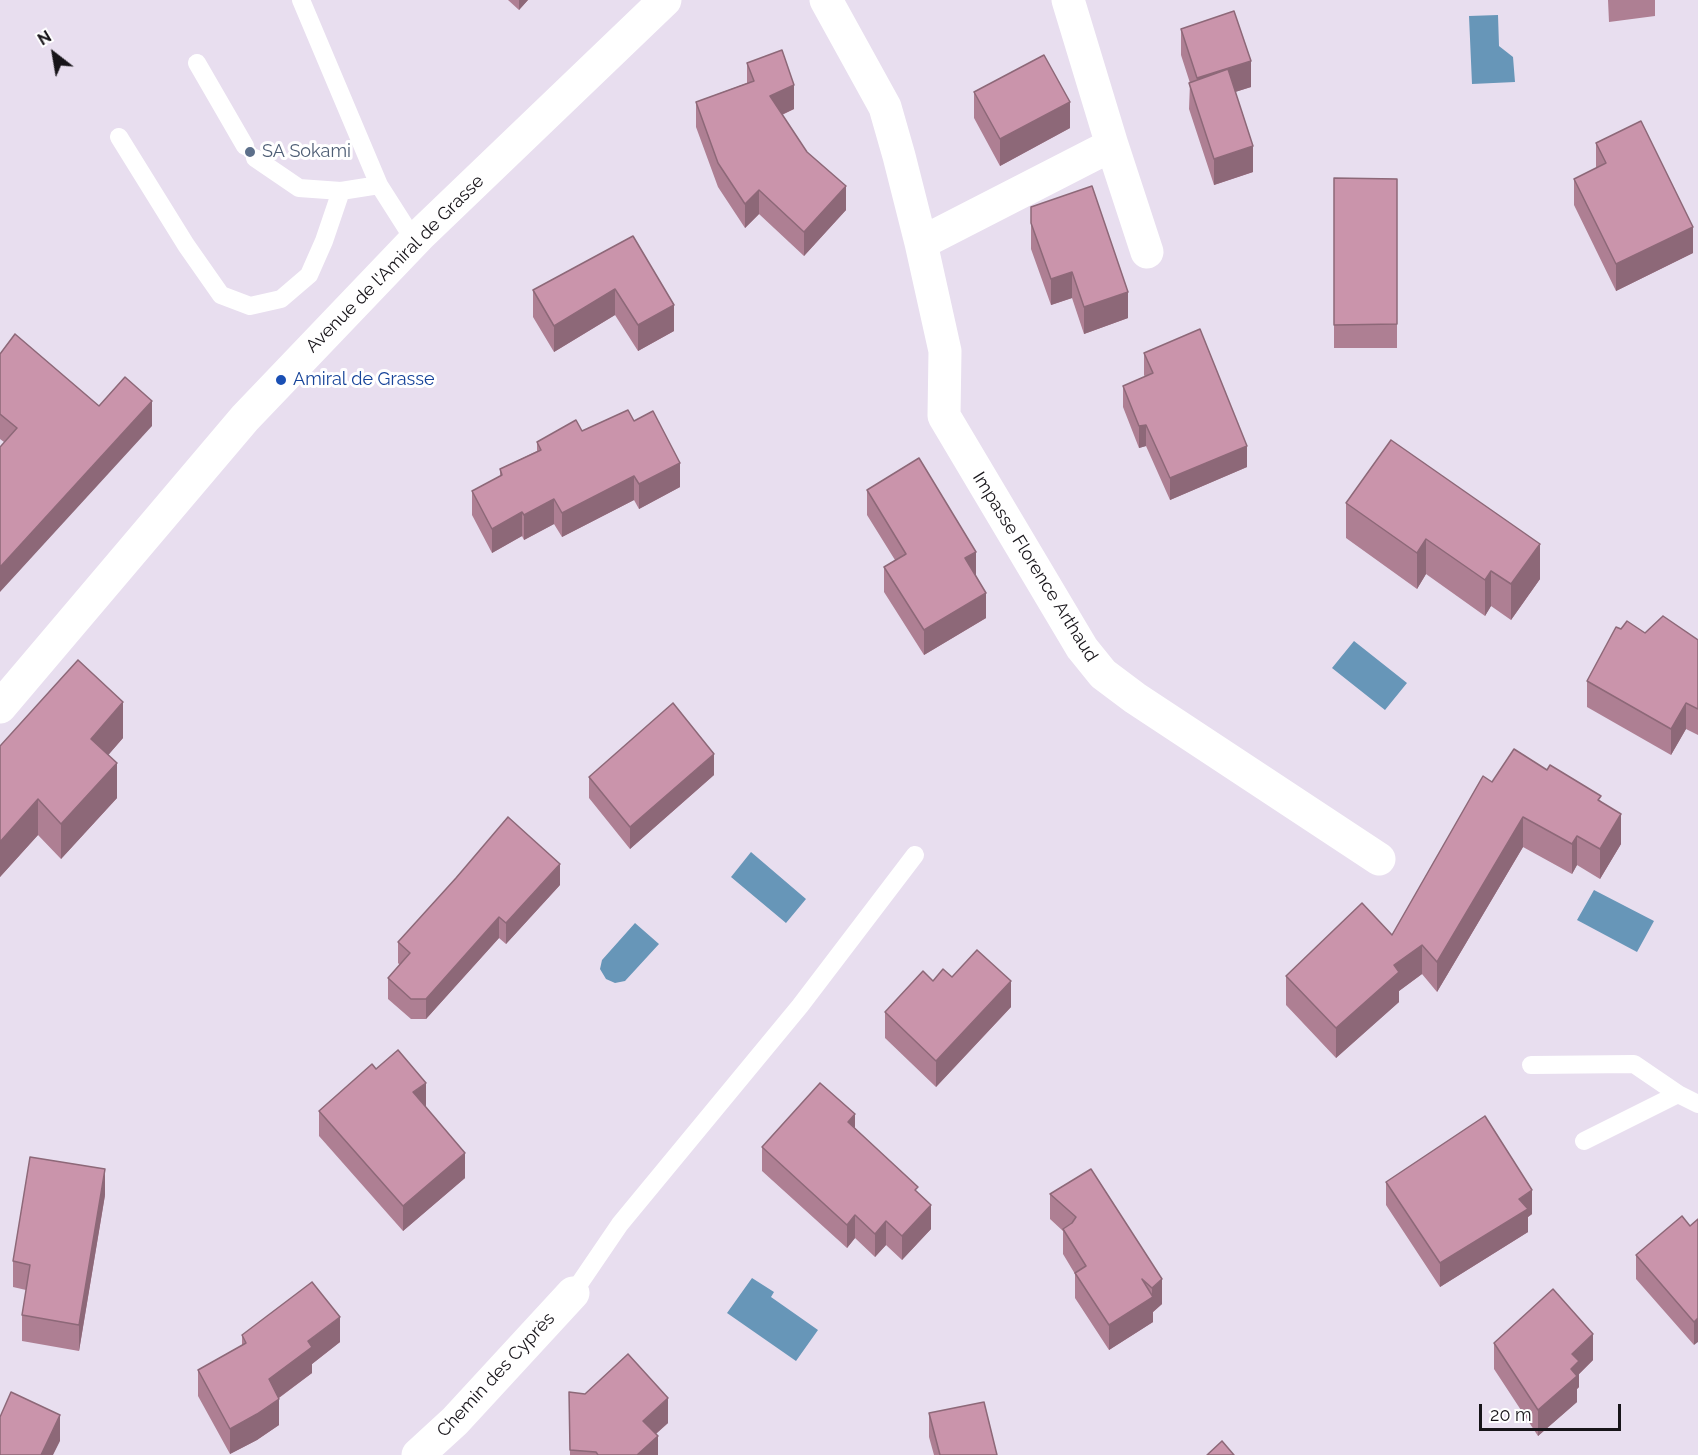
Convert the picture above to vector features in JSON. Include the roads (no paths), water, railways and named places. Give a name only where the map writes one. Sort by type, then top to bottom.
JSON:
[{"type":"street","name":"Avenue de l'Amiral de Grasse","points":[[0,707],[245,418],[414,240],[665,0]]},
{"type":"street","name":"Impasse Florence Arthaud","points":[[826,0],[885,107],[899,156],[945,351],[944,416],[1082,648],[1102,674],[1135,698],[1379,860]]},
{"type":"street","points":[[1068,0],[1147,252]]},
{"type":"street","points":[[921,243],[1112,146]]},
{"type":"street","name":"Chemin des Cyprès","points":[[418,1455],[455,1421],[573,1293]]},
{"type":"lane","points":[[302,0],[379,185],[414,240]]},
{"type":"lane","points":[[197,63],[250,152],[299,188],[341,191],[379,185]]},
{"type":"lane","points":[[119,137],[186,245],[221,295],[250,306],[281,299],[309,275],[324,241],[341,191]]},
{"type":"lane","points":[[573,1293],[620,1224],[800,1006],[915,855]]},
{"type":"lane","points":[[1532,1065],[1634,1064],[1678,1094],[1698,1104]]},
{"type":"lane","points":[[1584,1141],[1678,1094]]},
{"type":"water","points":[[1498,15],[1499,46],[1513,57],[1515,82],[1472,84],[1469,16]]},
{"type":"water","points":[[1354,641],[1407,683],[1385,710],[1332,668]]},
{"type":"water","points":[[751,852],[806,899],[786,923],[731,877]]},
{"type":"water","points":[[1594,890],[1654,921],[1637,952],[1577,920]]},
{"type":"water","points":[[635,923],[659,944],[625,981],[615,983],[606,979],[600,969],[602,960]]},
{"type":"water","points":[[752,1278],[774,1292],[771,1297],[818,1330],[796,1361],[727,1313]]},
{"type":"place","name":"SA Sokami","points":[[250,152]]},
{"type":"place","name":"Amiral de Grasse","points":[[281,380]]}]
